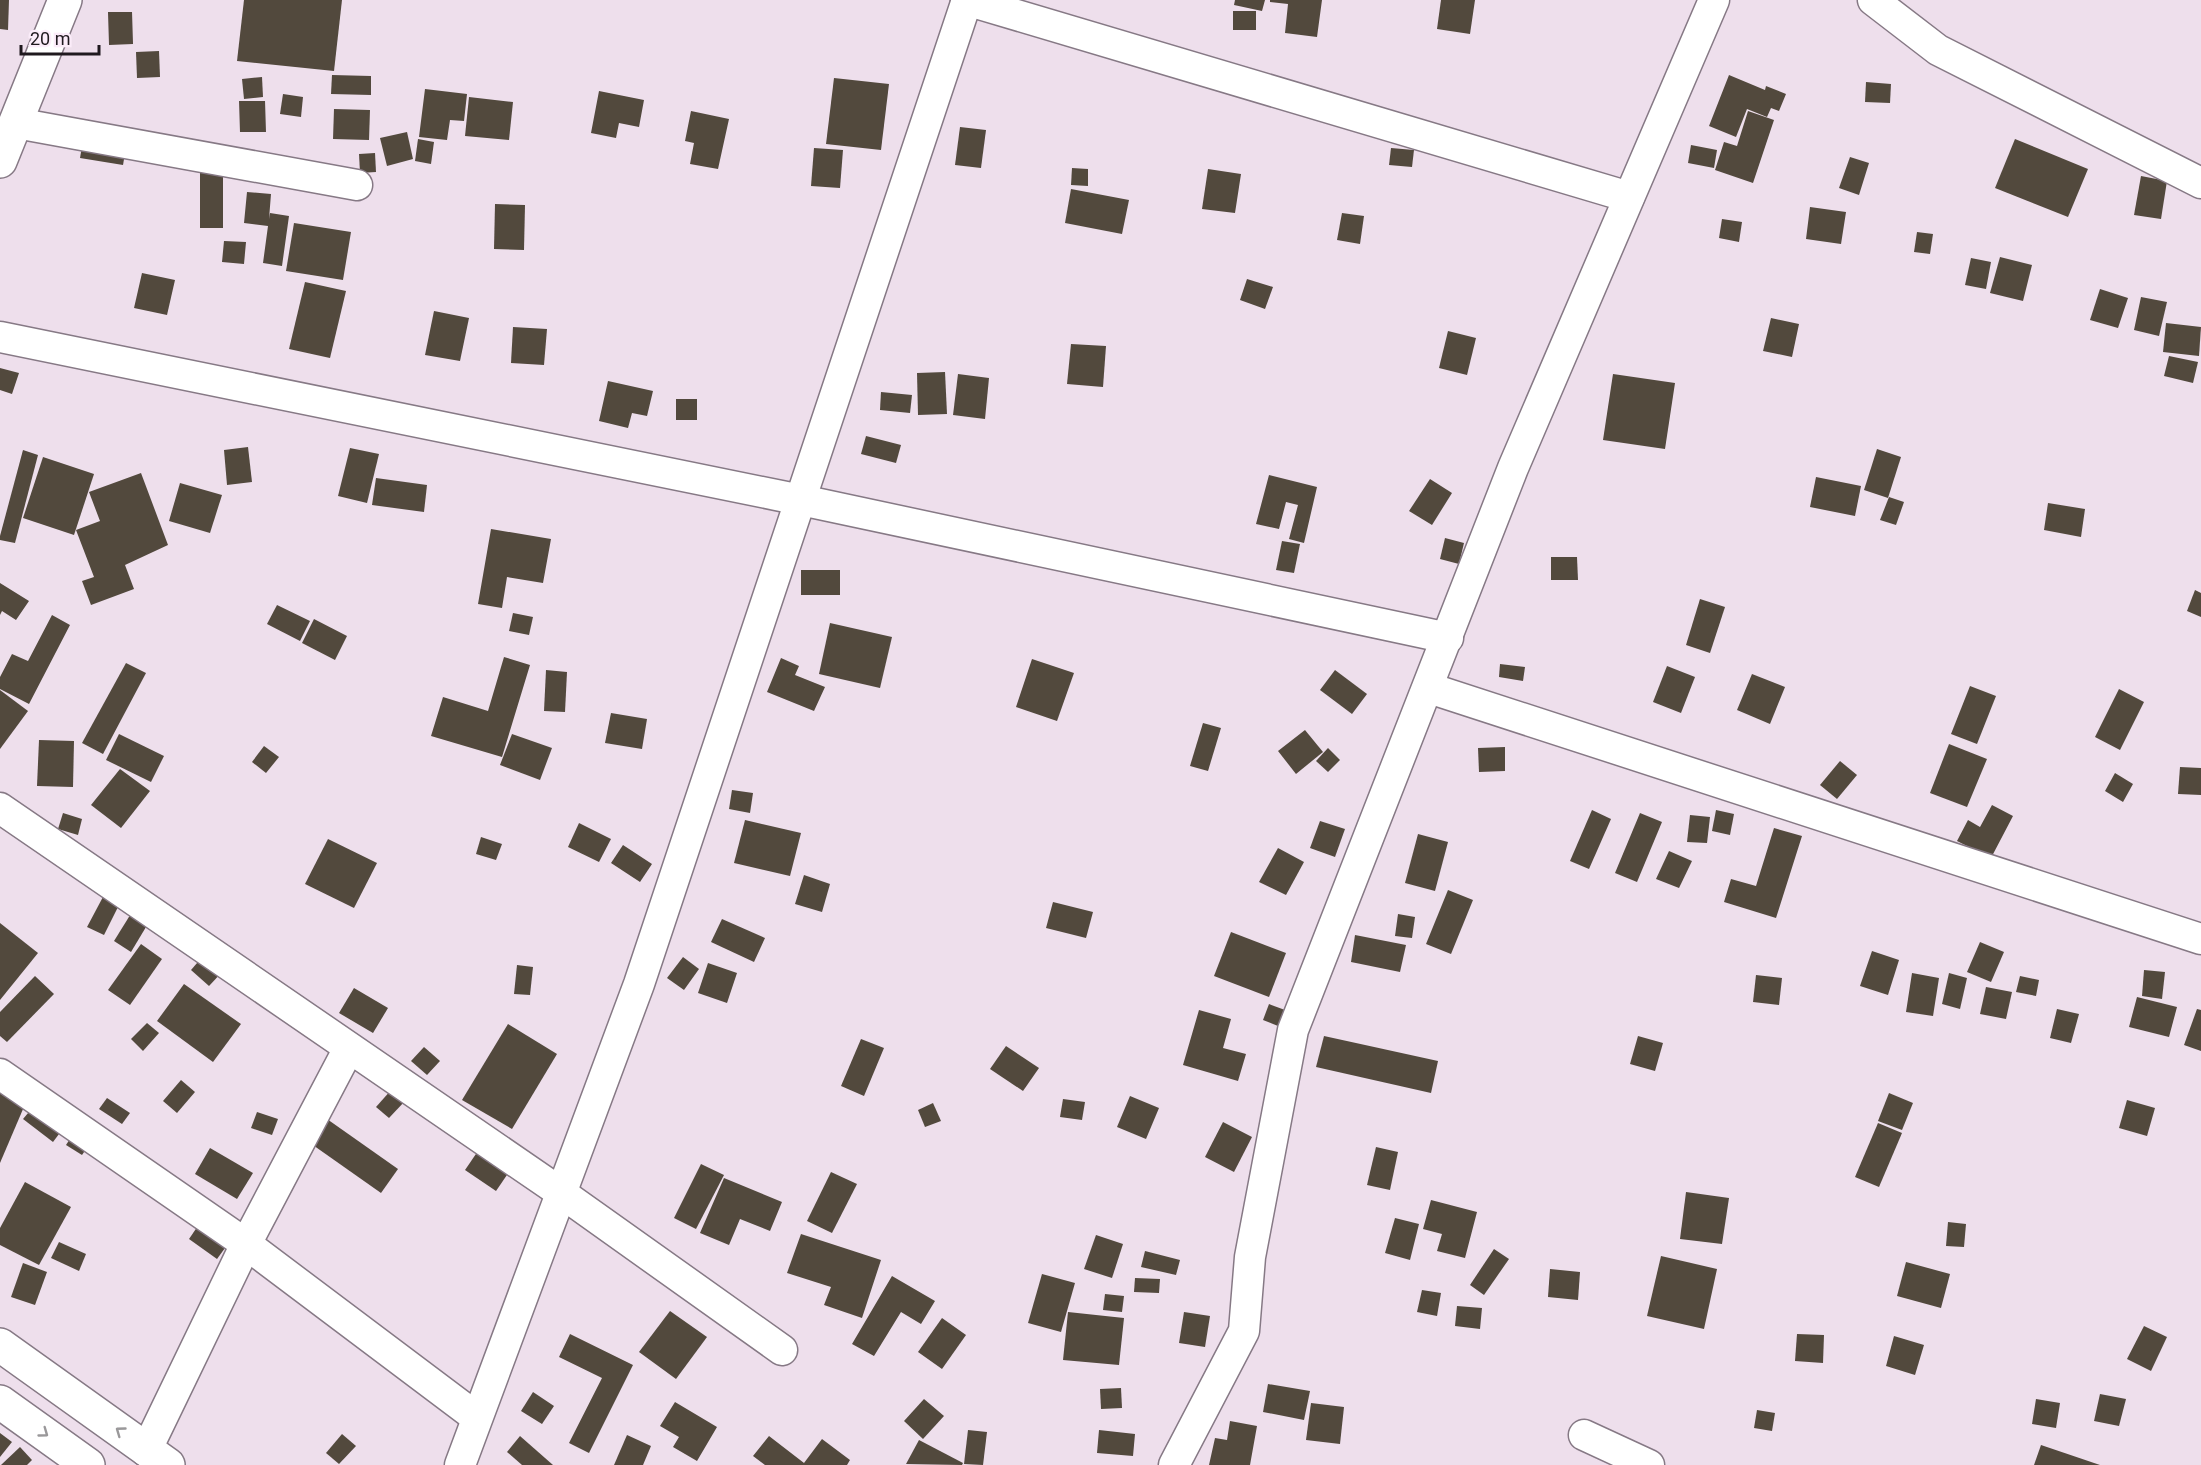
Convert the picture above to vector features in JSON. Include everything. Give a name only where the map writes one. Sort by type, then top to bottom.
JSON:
[{"type":"main road","points":[[0,161],[65,0]]},
{"type":"main road","points":[[0,1345],[157,1458]]},
{"type":"main road","points":[[0,1402],[88,1465]]},
{"type":"street","points":[[460,1465],[639,984],[967,0],[1629,197]]},
{"type":"street","points":[[1174,1465],[1244,1331],[1250,1257],[1293,1030],[1514,468],[1714,0]]},
{"type":"street","points":[[1873,0],[1938,50],[2201,183]]},
{"type":"street","points":[[16,123],[357,185]]},
{"type":"street","points":[[0,337],[801,500],[1448,638]]},
{"type":"street","points":[[1429,688],[2201,939]]},
{"type":"street","points":[[0,808],[560,1192],[782,1350]]},
{"type":"street","points":[[157,1458],[246,1244],[349,1048]]},
{"type":"street","points":[[0,1074],[246,1244],[476,1418]]},
{"type":"street","points":[[1584,1435],[1649,1465]]},
{"type":"building","points":[[0,0],[9,0],[8,30],[0,29]]},
{"type":"building","points":[[244,0],[342,0],[334,71],[237,61]]},
{"type":"building","points":[[1235,0],[1265,0],[1262,11],[1234,5]]},
{"type":"building","points":[[1270,0],[1322,0],[1317,37],[1285,33],[1288,4],[1270,2]]},
{"type":"building","points":[[1441,0],[1475,0],[1470,34],[1437,29]]},
{"type":"building","points":[[1233,11],[1256,11],[1256,30],[1233,30]]},
{"type":"building","points":[[108,12],[132,12],[133,44],[109,45]]},
{"type":"building","points":[[159,51],[160,77],[137,78],[136,52]]},
{"type":"building","points":[[332,75],[371,76],[371,95],[331,94]]},
{"type":"building","points":[[1729,75],[1765,90],[1766,86],[1786,94],[1779,111],[1771,108],[1767,117],[1747,109],[1736,137],[1709,126]]},
{"type":"building","points":[[262,77],[263,97],[244,99],[242,79]]},
{"type":"building","points":[[834,78],[889,84],[881,150],[826,144]]},
{"type":"building","points":[[1866,82],[1891,84],[1890,103],[1865,102]]},
{"type":"building","points":[[425,89],[467,94],[464,121],[450,120],[447,140],[419,137]]},
{"type":"building","points":[[599,91],[644,100],[639,127],[619,123],[616,138],[591,133]]},
{"type":"building","points":[[283,94],[303,97],[301,117],[280,114]]},
{"type":"building","points":[[469,97],[513,102],[509,140],[465,136]]},
{"type":"building","points":[[239,101],[265,101],[266,132],[240,132]]},
{"type":"building","points":[[334,109],[370,110],[369,140],[333,139]]},
{"type":"building","points":[[691,111],[729,119],[718,169],[690,164],[694,143],[685,141]]},
{"type":"building","points":[[1748,111],[1774,120],[1753,183],[1715,170],[1724,142],[1737,146]]},
{"type":"building","points":[[960,127],[986,130],[981,168],[955,165]]},
{"type":"building","points":[[407,132],[413,159],[387,166],[380,138]]},
{"type":"building","points":[[418,139],[434,142],[431,164],[415,161]]},
{"type":"building","points":[[2015,139],[2088,169],[2068,217],[1995,188]]},
{"type":"building","points":[[83,141],[126,148],[123,165],[80,158]]},
{"type":"building","points":[[1691,145],[1717,150],[1714,168],[1688,163]]},
{"type":"building","points":[[814,148],[843,150],[840,188],[811,186]]},
{"type":"building","points":[[1391,148],[1414,150],[1412,167],[1389,165]]},
{"type":"building","points":[[375,153],[376,172],[360,173],[359,154]]},
{"type":"building","points":[[1850,157],[1869,163],[1859,195],[1839,188]]},
{"type":"building","points":[[1072,168],[1088,169],[1088,186],[1071,185]]},
{"type":"building","points":[[1208,169],[1241,174],[1235,213],[1202,209]]},
{"type":"building","points":[[200,171],[223,171],[223,228],[200,228]]},
{"type":"building","points":[[2141,176],[2167,181],[2161,219],[2134,215]]},
{"type":"building","points":[[1071,189],[1129,200],[1122,234],[1065,223]]},
{"type":"building","points":[[247,192],[271,194],[269,219],[270,213],[289,216],[282,266],[263,263],[268,226],[244,223]]},
{"type":"building","points":[[495,204],[525,205],[524,250],[494,249]]},
{"type":"building","points":[[1810,207],[1846,212],[1841,244],[1806,239]]},
{"type":"building","points":[[1342,213],[1364,216],[1360,244],[1337,240]]},
{"type":"building","points":[[1722,219],[1742,222],[1739,242],[1719,238]]},
{"type":"building","points":[[294,223],[351,232],[343,280],[286,271]]},
{"type":"building","points":[[1917,232],[1933,234],[1930,254],[1914,252]]},
{"type":"building","points":[[224,241],[246,242],[244,264],[222,262]]},
{"type":"building","points":[[2000,257],[2032,265],[2023,301],[1990,293]]},
{"type":"building","points":[[1971,258],[1991,262],[1986,289],[1965,285]]},
{"type":"building","points":[[142,273],[175,280],[167,315],[134,308]]},
{"type":"building","points":[[1247,279],[1273,287],[1265,309],[1240,300]]},
{"type":"building","points":[[305,282],[346,291],[330,358],[289,349]]},
{"type":"building","points":[[2100,289],[2128,298],[2118,328],[2090,320]]},
{"type":"building","points":[[2141,297],[2167,302],[2159,336],[2134,330]]},
{"type":"building","points":[[434,311],[469,318],[460,361],[425,355]]},
{"type":"building","points":[[1771,318],[1799,324],[1792,357],[1763,351]]},
{"type":"building","points":[[2166,323],[2201,327],[2199,356],[2163,352]]},
{"type":"building","points":[[513,327],[547,329],[544,365],[511,363]]},
{"type":"building","points":[[1448,331],[1476,338],[1467,375],[1439,368]]},
{"type":"building","points":[[1071,344],[1106,346],[1103,387],[1067,384]]},
{"type":"building","points":[[2169,356],[2198,362],[2193,383],[2164,376]]},
{"type":"building","points":[[0,368],[19,373],[12,394],[0,390]]},
{"type":"building","points":[[945,372],[947,414],[918,415],[917,373]]},
{"type":"building","points":[[958,374],[989,378],[985,419],[953,415]]},
{"type":"building","points":[[1613,374],[1675,383],[1665,449],[1603,440]]},
{"type":"building","points":[[608,381],[653,391],[647,416],[632,413],[628,428],[599,421]]},
{"type":"building","points":[[881,392],[912,395],[910,413],[880,410]]},
{"type":"building","points":[[676,399],[697,399],[697,420],[676,420]]},
{"type":"building","points":[[866,436],[901,445],[896,463],[861,454]]},
{"type":"building","points":[[248,447],[252,482],[227,485],[224,450]]},
{"type":"building","points":[[350,448],[379,454],[367,503],[338,496]]},
{"type":"building","points":[[1877,449],[1901,457],[1888,498],[1864,490]]},
{"type":"building","points":[[23,450],[38,455],[15,543],[0,540],[0,536]]},
{"type":"building","points":[[43,457],[94,474],[74,535],[23,518]]},
{"type":"building","points":[[141,473],[168,545],[125,565],[134,589],[91,605],[82,581],[94,577],[76,530],[100,521],[89,492]]},
{"type":"building","points":[[1269,475],[1317,487],[1304,543],[1289,539],[1298,505],[1286,502],[1279,529],[1256,524]]},
{"type":"building","points":[[1816,477],[1861,486],[1855,516],[1810,507]]},
{"type":"building","points":[[376,478],[427,485],[424,512],[372,505]]},
{"type":"building","points":[[1430,479],[1452,493],[1432,525],[1409,511]]},
{"type":"building","points":[[180,483],[222,495],[210,533],[169,521]]},
{"type":"building","points":[[1889,497],[1904,502],[1896,525],[1880,520]]},
{"type":"building","points":[[2048,503],[2085,509],[2081,537],[2044,530]]},
{"type":"building","points":[[491,529],[551,539],[543,583],[507,577],[502,608],[478,604]]},
{"type":"building","points":[[1445,538],[1464,543],[1459,564],[1440,559]]},
{"type":"building","points":[[1282,541],[1300,544],[1294,573],[1276,570]]},
{"type":"building","points":[[1551,557],[1577,557],[1578,580],[1551,580]]},
{"type":"building","points":[[801,570],[840,570],[840,595],[801,595]]},
{"type":"building","points":[[0,583],[29,601],[16,620],[2,611],[0,615]]},
{"type":"building","points":[[2195,590],[2201,593],[2201,617],[2187,611]]},
{"type":"building","points":[[1700,599],[1725,607],[1710,653],[1686,645]]},
{"type":"building","points":[[277,605],[310,621],[300,641],[267,624]]},
{"type":"building","points":[[513,613],[533,617],[529,635],[509,631]]},
{"type":"building","points":[[52,615],[70,625],[29,704],[0,689],[0,677],[12,654],[28,661]]},
{"type":"building","points":[[314,619],[347,636],[335,660],[302,643]]},
{"type":"building","points":[[830,623],[892,637],[880,688],[819,674]]},
{"type":"building","points":[[504,657],[530,665],[502,757],[431,736],[443,697],[488,711]]},
{"type":"building","points":[[781,658],[799,666],[795,675],[825,687],[814,711],[767,692]]},
{"type":"building","points":[[1032,659],[1074,673],[1057,721],[1016,707]]},
{"type":"building","points":[[126,663],[146,673],[103,754],[82,743]]},
{"type":"building","points":[[1500,664],[1525,667],[1523,681],[1499,677]]},
{"type":"building","points":[[1667,666],[1695,677],[1681,713],[1653,702]]},
{"type":"building","points":[[546,670],[567,672],[565,712],[544,711]]},
{"type":"building","points":[[1335,670],[1367,694],[1352,714],[1320,690]]},
{"type":"building","points":[[1752,674],[1785,687],[1770,724],[1737,710]]},
{"type":"building","points":[[1970,686],[1996,696],[1977,744],[1951,734]]},
{"type":"building","points":[[2119,689],[2144,702],[2120,750],[2095,737]]},
{"type":"building","points":[[0,690],[28,711],[0,749]]},
{"type":"building","points":[[611,713],[647,719],[642,749],[605,743]]},
{"type":"building","points":[[1203,723],[1221,728],[1208,771],[1190,766]]},
{"type":"building","points":[[1305,730],[1323,752],[1296,774],[1278,751]]},
{"type":"building","points":[[119,734],[164,756],[151,782],[106,760]]},
{"type":"building","points":[[512,734],[552,748],[540,780],[500,765]]},
{"type":"building","points":[[39,740],[74,741],[73,787],[37,786]]},
{"type":"building","points":[[1949,744],[1987,759],[1967,807],[1930,793]]},
{"type":"building","points":[[264,746],[279,757],[266,773],[252,762]]},
{"type":"building","points":[[1505,747],[1505,771],[1479,772],[1478,748]]},
{"type":"building","points":[[1328,748],[1340,760],[1328,772],[1316,761]]},
{"type":"building","points":[[1840,761],[1857,775],[1837,799],[1820,785]]},
{"type":"building","points":[[2180,767],[2201,768],[2201,795],[2178,794]]},
{"type":"building","points":[[120,769],[150,791],[121,828],[91,805]]},
{"type":"building","points":[[2115,773],[2133,784],[2123,802],[2105,791]]},
{"type":"building","points":[[732,790],[753,793],[750,813],[729,809]]},
{"type":"building","points":[[1992,805],[2013,816],[1991,858],[1957,841],[1968,820],[1980,827]]},
{"type":"building","points":[[1592,810],[1611,819],[1589,869],[1570,861]]},
{"type":"building","points":[[1716,810],[1734,814],[1730,835],[1712,831]]},
{"type":"building","points":[[63,813],[82,819],[78,835],[58,829]]},
{"type":"building","points":[[1640,813],[1662,822],[1637,882],[1615,873]]},
{"type":"building","points":[[1690,815],[1710,817],[1707,843],[1687,842]]},
{"type":"building","points":[[745,820],[801,833],[790,876],[734,863]]},
{"type":"building","points":[[1320,821],[1345,829],[1335,857],[1310,848]]},
{"type":"building","points":[[579,823],[611,839],[599,862],[568,847]]},
{"type":"building","points":[[1774,828],[1802,836],[1776,918],[1724,902],[1731,879],[1756,886]]},
{"type":"building","points":[[1418,834],[1448,842],[1435,891],[1405,883]]},
{"type":"building","points":[[481,837],[502,844],[496,860],[476,854]]},
{"type":"building","points":[[328,839],[377,863],[354,908],[305,884]]},
{"type":"building","points":[[623,845],[652,864],[640,882],[611,863]]},
{"type":"building","points":[[1278,848],[1304,862],[1286,895],[1259,882]]},
{"type":"building","points":[[1669,851],[1692,861],[1679,888],[1656,879]]},
{"type":"building","points":[[804,875],[830,884],[822,912],[795,904]]},
{"type":"building","points":[[1448,890],[1473,900],[1451,954],[1426,944]]},
{"type":"building","points":[[104,895],[120,903],[104,935],[87,927]]},
{"type":"building","points":[[1053,902],[1093,912],[1086,938],[1046,928]]},
{"type":"building","points":[[132,912],[149,922],[131,952],[114,941]]},
{"type":"building","points":[[1398,914],[1415,917],[1412,938],[1395,936]]},
{"type":"building","points":[[722,919],[765,938],[754,962],[711,942]]},
{"type":"building","points":[[0,923],[38,953],[0,1000]]},
{"type":"building","points":[[1231,932],[1286,953],[1269,997],[1214,976]]},
{"type":"building","points":[[1355,935],[1406,945],[1400,972],[1351,962]]},
{"type":"building","points":[[1980,942],[2004,952],[1991,982],[1967,972]]},
{"type":"building","points":[[141,944],[162,959],[130,1005],[108,990]]},
{"type":"building","points":[[1872,951],[1899,960],[1888,995],[1860,986]]},
{"type":"building","points":[[204,955],[223,971],[209,986],[191,970]]},
{"type":"building","points":[[683,957],[699,969],[684,990],[667,978]]},
{"type":"building","points":[[708,963],[737,973],[727,1003],[698,993]]},
{"type":"building","points":[[517,965],[533,967],[530,995],[514,994]]},
{"type":"building","points":[[2144,970],[2165,972],[2162,999],[2142,996]]},
{"type":"building","points":[[1912,973],[1939,978],[1933,1016],[1906,1012]]},
{"type":"building","points":[[1949,973],[1967,978],[1960,1009],[1942,1004]]},
{"type":"building","points":[[1756,975],[1782,978],[1779,1005],[1753,1002]]},
{"type":"building","points":[[35,976],[54,994],[7,1042],[0,1036],[0,1012]]},
{"type":"building","points":[[2020,976],[2039,980],[2036,996],[2016,992]]},
{"type":"building","points":[[184,984],[241,1024],[213,1062],[157,1021]]},
{"type":"building","points":[[1986,987],[2012,992],[2006,1019],[1980,1014]]},
{"type":"building","points":[[354,988],[388,1008],[373,1033],[339,1013]]},
{"type":"building","points":[[2137,997],[2177,1007],[2169,1037],[2129,1027]]},
{"type":"building","points":[[1269,1004],[1285,1010],[1278,1026],[1263,1020]]},
{"type":"building","points":[[2057,1009],[2079,1014],[2071,1043],[2050,1038]]},
{"type":"building","points":[[2197,1009],[2201,1010],[2201,1051],[2184,1045]]},
{"type":"building","points":[[1199,1010],[1231,1019],[1223,1048],[1246,1054],[1238,1081],[1183,1065]]},
{"type":"building","points":[[147,1023],[159,1033],[143,1051],[131,1039]]},
{"type":"building","points":[[508,1024],[557,1054],[512,1129],[462,1100]]},
{"type":"building","points":[[1324,1036],[1438,1061],[1431,1093],[1316,1067]]},
{"type":"building","points":[[1638,1036],[1663,1043],[1655,1071],[1630,1064]]},
{"type":"building","points":[[861,1039],[884,1048],[864,1096],[841,1086]]},
{"type":"building","points":[[1006,1046],[1039,1068],[1023,1091],[990,1069]]},
{"type":"building","points":[[424,1047],[440,1061],[427,1075],[411,1061]]},
{"type":"building","points":[[0,1075],[32,1088],[0,1163]]},
{"type":"building","points":[[181,1080],[195,1092],[177,1113],[163,1101]]},
{"type":"building","points":[[392,1089],[405,1101],[389,1118],[376,1107]]},
{"type":"building","points":[[1889,1093],[1913,1103],[1902,1130],[1878,1121]]},
{"type":"building","points":[[1130,1096],[1159,1108],[1146,1139],[1117,1127]]},
{"type":"building","points":[[107,1098],[130,1113],[122,1124],[99,1109]]},
{"type":"building","points":[[40,1099],[68,1122],[53,1142],[23,1119]]},
{"type":"building","points":[[1063,1099],[1085,1102],[1082,1120],[1060,1117]]},
{"type":"building","points":[[2127,1100],[2155,1108],[2147,1136],[2119,1128]]},
{"type":"building","points":[[933,1103],[941,1121],[925,1127],[918,1110]]},
{"type":"building","points":[[257,1112],[278,1119],[272,1135],[251,1128]]},
{"type":"building","points":[[327,1119],[398,1169],[381,1193],[310,1143]]},
{"type":"building","points":[[1223,1122],[1252,1137],[1234,1172],[1205,1157]]},
{"type":"building","points":[[1878,1123],[1902,1133],[1879,1187],[1855,1177]]},
{"type":"building","points":[[77,1128],[93,1139],[82,1155],[66,1145]]},
{"type":"building","points":[[1376,1147],[1398,1152],[1390,1190],[1367,1185]]},
{"type":"building","points":[[210,1148],[253,1173],[237,1199],[195,1174]]},
{"type":"building","points":[[478,1151],[509,1172],[496,1191],[465,1170]]},
{"type":"building","points":[[701,1164],[724,1175],[696,1229],[674,1218]]},
{"type":"building","points":[[831,1172],[857,1184],[832,1233],[807,1221]]},
{"type":"building","points":[[724,1178],[782,1202],[770,1231],[740,1219],[729,1245],[700,1233]]},
{"type":"building","points":[[25,1182],[71,1207],[39,1265],[0,1245],[0,1228]]},
{"type":"building","points":[[1686,1192],[1729,1198],[1722,1244],[1680,1239]]},
{"type":"building","points":[[1431,1200],[1477,1212],[1465,1258],[1437,1251],[1442,1234],[1423,1229]]},
{"type":"building","points":[[204,1217],[233,1237],[217,1259],[189,1239]]},
{"type":"building","points":[[1395,1218],[1419,1224],[1410,1260],[1385,1253]]},
{"type":"building","points":[[1948,1222],[1966,1224],[1964,1247],[1946,1246]]},
{"type":"building","points":[[801,1234],[881,1260],[862,1318],[824,1305],[831,1287],[787,1273]]},
{"type":"building","points":[[1096,1235],[1123,1244],[1112,1278],[1084,1269]]},
{"type":"building","points":[[59,1242],[86,1254],[79,1271],[51,1258]]},
{"type":"building","points":[[1494,1249],[1509,1259],[1484,1295],[1470,1285]]},
{"type":"building","points":[[1145,1251],[1180,1260],[1176,1275],[1141,1267]]},
{"type":"building","points":[[1661,1256],[1717,1269],[1704,1329],[1647,1316]]},
{"type":"building","points":[[1906,1262],[1950,1274],[1941,1308],[1897,1296]]},
{"type":"building","points":[[23,1263],[47,1272],[35,1305],[11,1297]]},
{"type":"building","points":[[1550,1269],[1580,1272],[1578,1300],[1548,1297]]},
{"type":"building","points":[[1042,1274],[1075,1283],[1061,1332],[1028,1323]]},
{"type":"building","points":[[892,1276],[935,1301],[921,1324],[901,1312],[874,1356],[852,1344]]},
{"type":"building","points":[[1135,1278],[1160,1279],[1159,1293],[1134,1292]]},
{"type":"building","points":[[1422,1290],[1441,1293],[1437,1316],[1417,1312]]},
{"type":"building","points":[[1105,1294],[1124,1296],[1122,1312],[1103,1310]]},
{"type":"building","points":[[1457,1306],[1482,1308],[1480,1329],[1455,1326]]},
{"type":"building","points":[[670,1311],[707,1337],[676,1379],[639,1352]]},
{"type":"building","points":[[1068,1312],[1124,1318],[1119,1365],[1063,1360]]},
{"type":"building","points":[[1184,1312],[1210,1316],[1205,1347],[1179,1343]]},
{"type":"building","points":[[942,1318],[966,1335],[942,1369],[918,1352]]},
{"type":"building","points":[[2144,1326],[2167,1337],[2151,1371],[2127,1359]]},
{"type":"building","points":[[570,1334],[633,1365],[589,1453],[569,1443],[602,1378],[559,1357]]},
{"type":"building","points":[[1797,1334],[1824,1335],[1823,1363],[1795,1361]]},
{"type":"building","points":[[1894,1336],[1924,1345],[1915,1375],[1886,1366]]},
{"type":"building","points":[[1268,1384],[1310,1391],[1304,1420],[1263,1412]]},
{"type":"building","points":[[1121,1388],[1122,1408],[1101,1409],[1100,1389]]},
{"type":"building","points":[[533,1392],[554,1406],[542,1424],[521,1411]]},
{"type":"building","points":[[2100,1394],[2126,1399],[2119,1426],[2094,1421]]},
{"type":"building","points":[[924,1399],[944,1416],[923,1439],[904,1421]]},
{"type":"building","points":[[2036,1399],[2060,1403],[2056,1428],[2032,1424]]},
{"type":"building","points":[[675,1402],[717,1427],[697,1461],[673,1447],[679,1437],[660,1426]]},
{"type":"building","points":[[1311,1403],[1344,1407],[1340,1444],[1306,1440]]},
{"type":"building","points":[[1757,1410],[1775,1413],[1772,1431],[1754,1428]]},
{"type":"building","points":[[1230,1421],[1257,1426],[1250,1465],[1209,1465],[1215,1438],[1227,1440]]},
{"type":"building","points":[[968,1430],[987,1432],[983,1465],[964,1464]]},
{"type":"building","points":[[1099,1430],[1135,1434],[1133,1456],[1097,1453]]},
{"type":"building","points":[[0,1433],[12,1442],[0,1457]]},
{"type":"building","points":[[342,1434],[356,1446],[339,1464],[326,1453]]},
{"type":"building","points":[[627,1435],[651,1446],[643,1465],[614,1465]]},
{"type":"building","points":[[520,1436],[553,1465],[522,1465],[507,1452]]},
{"type":"building","points":[[769,1436],[804,1463],[822,1439],[850,1460],[847,1465],[765,1465],[753,1456]]},
{"type":"building","points":[[919,1440],[963,1463],[962,1465],[906,1464]]},
{"type":"building","points":[[2041,1445],[2100,1465],[2034,1465]]},
{"type":"building","points":[[20,1447],[32,1460],[27,1465],[1,1465]]}]
